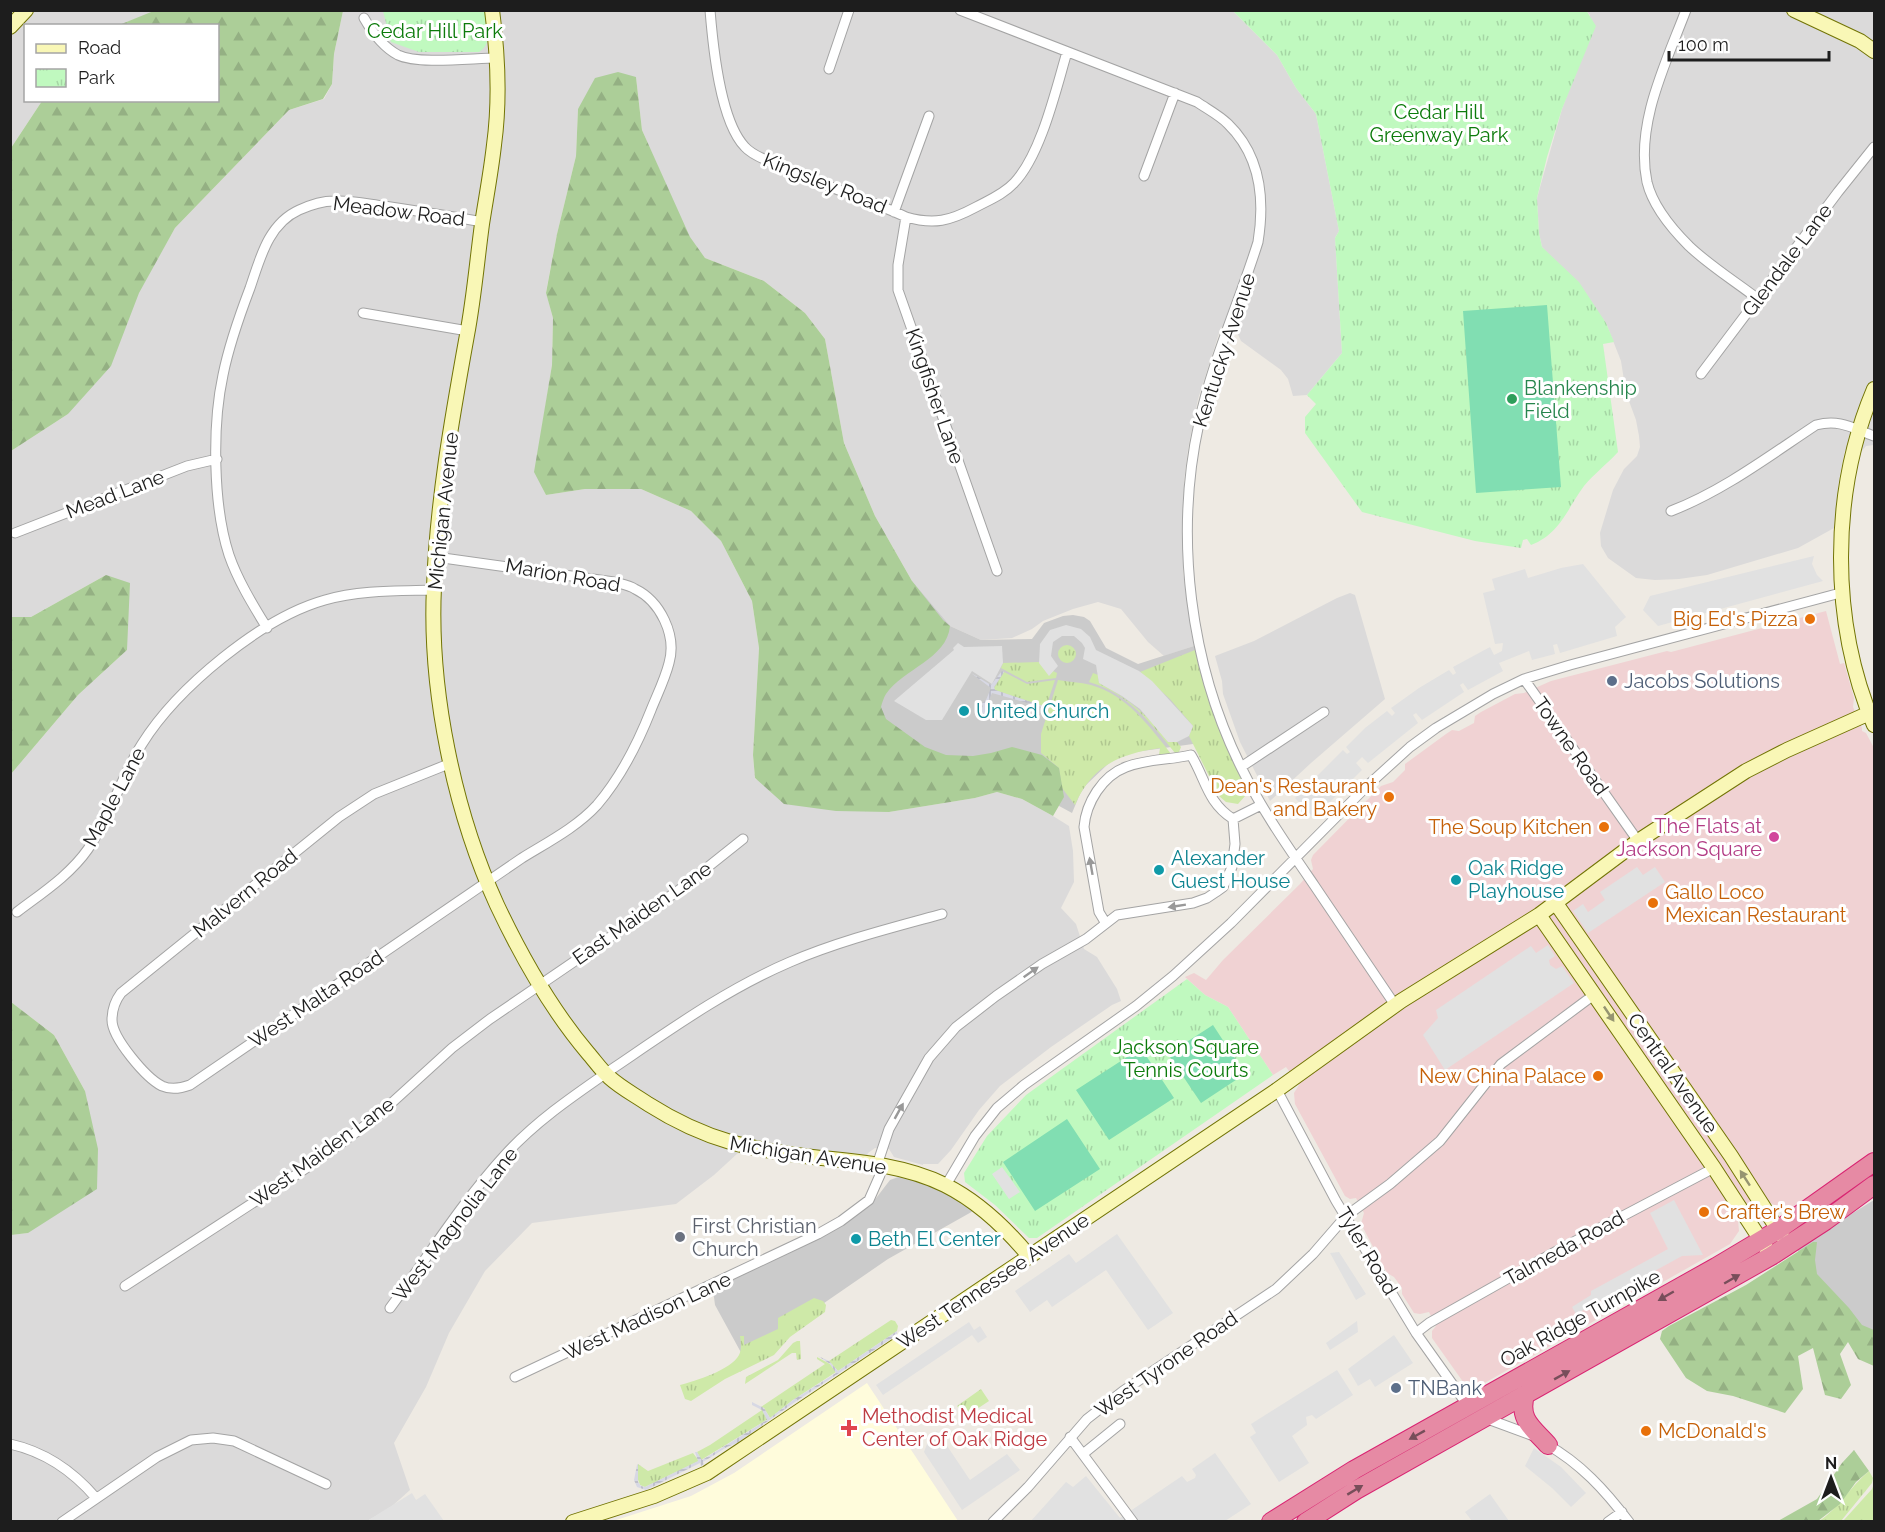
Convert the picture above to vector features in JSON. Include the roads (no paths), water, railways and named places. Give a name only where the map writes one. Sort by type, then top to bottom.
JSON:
[{"type":"highway","name":"Oak Ridge Turnpike","points":[[1306,1521],[1483,1417],[1771,1256],[1783,1238],[1875,1162]]},
{"type":"highway","name":"Oak Ridge Turnpike","points":[[1271,1521],[1354,1470],[1716,1267],[1760,1240],[1783,1238],[1875,1185]]},
{"type":"highway","points":[[1525,1395],[1522,1406],[1525,1419],[1548,1445]]},
{"type":"highway","points":[[1468,1407],[1483,1417]]},
{"type":"street","points":[[10,27],[26,10]]},
{"type":"street","name":"Michigan Avenue","points":[[492,10],[497,58],[495,143],[440,504],[433,590],[435,666],[442,715],[462,805],[487,883],[538,985],[565,1025],[605,1074],[624,1090],[672,1119],[719,1140],[774,1152],[877,1165],[917,1173],[946,1185],[984,1209],[1001,1223],[1029,1256]]},
{"type":"street","name":"Kingsley Road","points":[[710,10],[721,87],[731,125],[744,147],[784,169],[922,222],[939,222],[968,211],[1004,192],[1014,184],[1023,173],[1034,150],[1067,52]]},
{"type":"street","points":[[829,69],[849,10]]},
{"type":"street","name":"Kentucky Avenue","points":[[960,10],[1197,102],[1217,115],[1236,134],[1254,162],[1262,199],[1262,220],[1258,243],[1205,395],[1193,456],[1188,518],[1189,571],[1193,609],[1210,687],[1224,727],[1261,806],[1395,1005]]},
{"type":"street","points":[[1686,10],[1651,109],[1646,136],[1647,182],[1662,215],[1677,233],[1694,250],[1758,299]]},
{"type":"street","points":[[1794,10],[1860,41],[1875,51]]},
{"type":"street","points":[[364,18],[372,33],[399,56],[417,60],[497,58]]},
{"type":"street","points":[[1144,176],[1175,93]]},
{"type":"street","points":[[894,212],[929,116]]},
{"type":"street","name":"Glendale Lane","points":[[1701,374],[1838,192],[1875,147]]},
{"type":"street","name":"Meadow Road","points":[[267,628],[248,597],[229,555],[221,516],[217,459],[222,377],[233,333],[265,246],[274,229],[297,211],[322,202],[337,200],[483,222]]},
{"type":"street","name":"Kingfisher Lane","points":[[906,217],[898,265],[898,290],[997,571]]},
{"type":"street","points":[[363,313],[468,331]]},
{"type":"street","points":[[1873,717],[1850,651],[1841,558],[1846,494],[1859,430],[1875,389]]},
{"type":"street","points":[[1671,511],[1724,486],[1816,425],[1829,422],[1840,423],[1875,436]]},
{"type":"street","name":"Mead Lane","points":[[15,533],[187,466],[217,459]]},
{"type":"street","name":"Marion Road","points":[[436,557],[576,575],[635,588],[652,601],[660,611],[668,630]]},
{"type":"street","name":"Maple Lane","points":[[17,912],[68,872],[87,850],[99,831],[130,764],[144,741],[194,682],[217,662],[267,628],[324,600],[372,593],[433,590]]},
{"type":"street","points":[[946,1185],[975,1136],[997,1108],[1024,1084],[1136,1006],[1173,976],[1231,923],[1366,787],[1410,747],[1436,728],[1493,694],[1524,680],[1570,665],[1844,592]]},
{"type":"street","name":"West Malta Road","points":[[141,1070],[165,1087],[180,1088],[190,1085],[581,819],[596,805],[617,778],[642,731],[670,661],[668,630]]},
{"type":"street","name":"Towne Road","points":[[1524,680],[1638,841]]},
{"type":"street","points":[[1241,766],[1324,712]]},
{"type":"street","name":"West Tennessee Avenue","points":[[573,1521],[654,1496],[707,1473],[1276,1090],[1395,1005],[1539,915],[1638,841],[1746,771],[1787,750],[1873,717]]},
{"type":"street","points":[[1191,755],[1214,804],[1233,819],[1235,844],[1232,867],[1223,886],[1193,903],[1117,915],[1105,922],[1100,912],[1084,827],[1089,805],[1103,785],[1124,768],[1191,755]]},
{"type":"street","name":"Malvern Road","points":[[141,1070],[117,1035],[112,1022],[115,1002],[121,993],[339,817],[365,799],[392,786],[452,763]]},
{"type":"street","points":[[1233,819],[1261,806]]},
{"type":"street","name":"East Maiden Lane","points":[[538,985],[679,890],[743,839]]},
{"type":"street","name":"Central Avenue","points":[[1555,902],[1731,1156],[1783,1238]]},
{"type":"street","name":"West Magnolia Lane","points":[[390,1308],[454,1219],[506,1154],[536,1124],[605,1074],[717,1000],[790,962],[838,944],[942,914]]},
{"type":"street","name":"Central Avenue","points":[[1539,915],[1670,1103],[1771,1256]]},
{"type":"street","name":"West Madison Lane","points":[[516,1377],[713,1285],[841,1221],[869,1200],[880,1175],[877,1165],[889,1129],[928,1058],[956,1027],[996,996],[1042,964],[1086,939],[1105,922]]},
{"type":"street","points":[[1561,945],[1577,933]]},
{"type":"street","points":[[1595,994],[1611,983]]},
{"type":"street","name":"West Maiden Lane","points":[[125,1286],[317,1160],[374,1119],[452,1048],[538,985]]},
{"type":"street","name":"West Tyrone Road","points":[[993,1521],[1028,1487],[1070,1437],[1105,1403],[1276,1288],[1313,1254],[1347,1216],[1390,1184],[1440,1141],[1501,1064],[1595,994]]},
{"type":"street","name":"Tyler Road","points":[[1276,1090],[1336,1201],[1416,1333],[1468,1407]]},
{"type":"street","points":[[1670,1103],[1685,1091]]},
{"type":"street","points":[[1714,1168],[1731,1156]]},
{"type":"street","name":"Talmeda Road","points":[[1416,1333],[1429,1323],[1562,1248],[1714,1168]]},
{"type":"street","points":[[1483,1417],[1525,1431],[1566,1455],[1597,1482],[1629,1521]]},
{"type":"street","points":[[1083,1454],[1120,1424]]},
{"type":"street","points":[[1070,1437],[1133,1521]]},
{"type":"street","points":[[62,1521],[166,1453],[191,1440],[213,1438],[234,1441],[326,1484]]},
{"type":"street","points":[[10,1444],[47,1457],[79,1478],[96,1498]]},
{"type":"street","points":[[1608,1521],[1622,1512]]},
{"type":"place","name":"Blankenship Field","points":[[1512,399]]},
{"type":"place","name":"Big Ed's Pizza","points":[[1810,619]]},
{"type":"place","name":"Jacobs Solutions","points":[[1612,681]]},
{"type":"place","name":"United Church","points":[[964,711]]},
{"type":"place","name":"Dean's Restaurant and Bakery","points":[[1389,797]]},
{"type":"place","name":"The Soup Kitchen","points":[[1604,827]]},
{"type":"place","name":"The Flats at Jackson Square","points":[[1774,837]]},
{"type":"place","name":"Alexander Guest House","points":[[1159,870]]},
{"type":"place","name":"Oak Ridge Playhouse","points":[[1456,880]]},
{"type":"place","name":"Gallo Loco Mexican Restaurant","points":[[1653,903]]},
{"type":"place","name":"New China Palace","points":[[1598,1076]]},
{"type":"place","name":"Crafter's Brew","points":[[1704,1212]]},
{"type":"place","name":"First Christian Church","points":[[680,1237]]},
{"type":"place","name":"Beth El Center","points":[[856,1239]]},
{"type":"place","name":"TNBank","points":[[1396,1388]]},
{"type":"place","name":"Methodist Medical Center of Oak Ridge","points":[[849,1428]]},
{"type":"place","name":"McDonald's","points":[[1646,1431]]},
{"type":"park label","name":"Cedar Hill Park","points":[[435,31]]},
{"type":"park label","name":"Cedar Hill Greenway Park","points":[[1439,124]]},
{"type":"park label","name":"Jackson Square Tennis Courts","points":[[1186,1058]]}]
